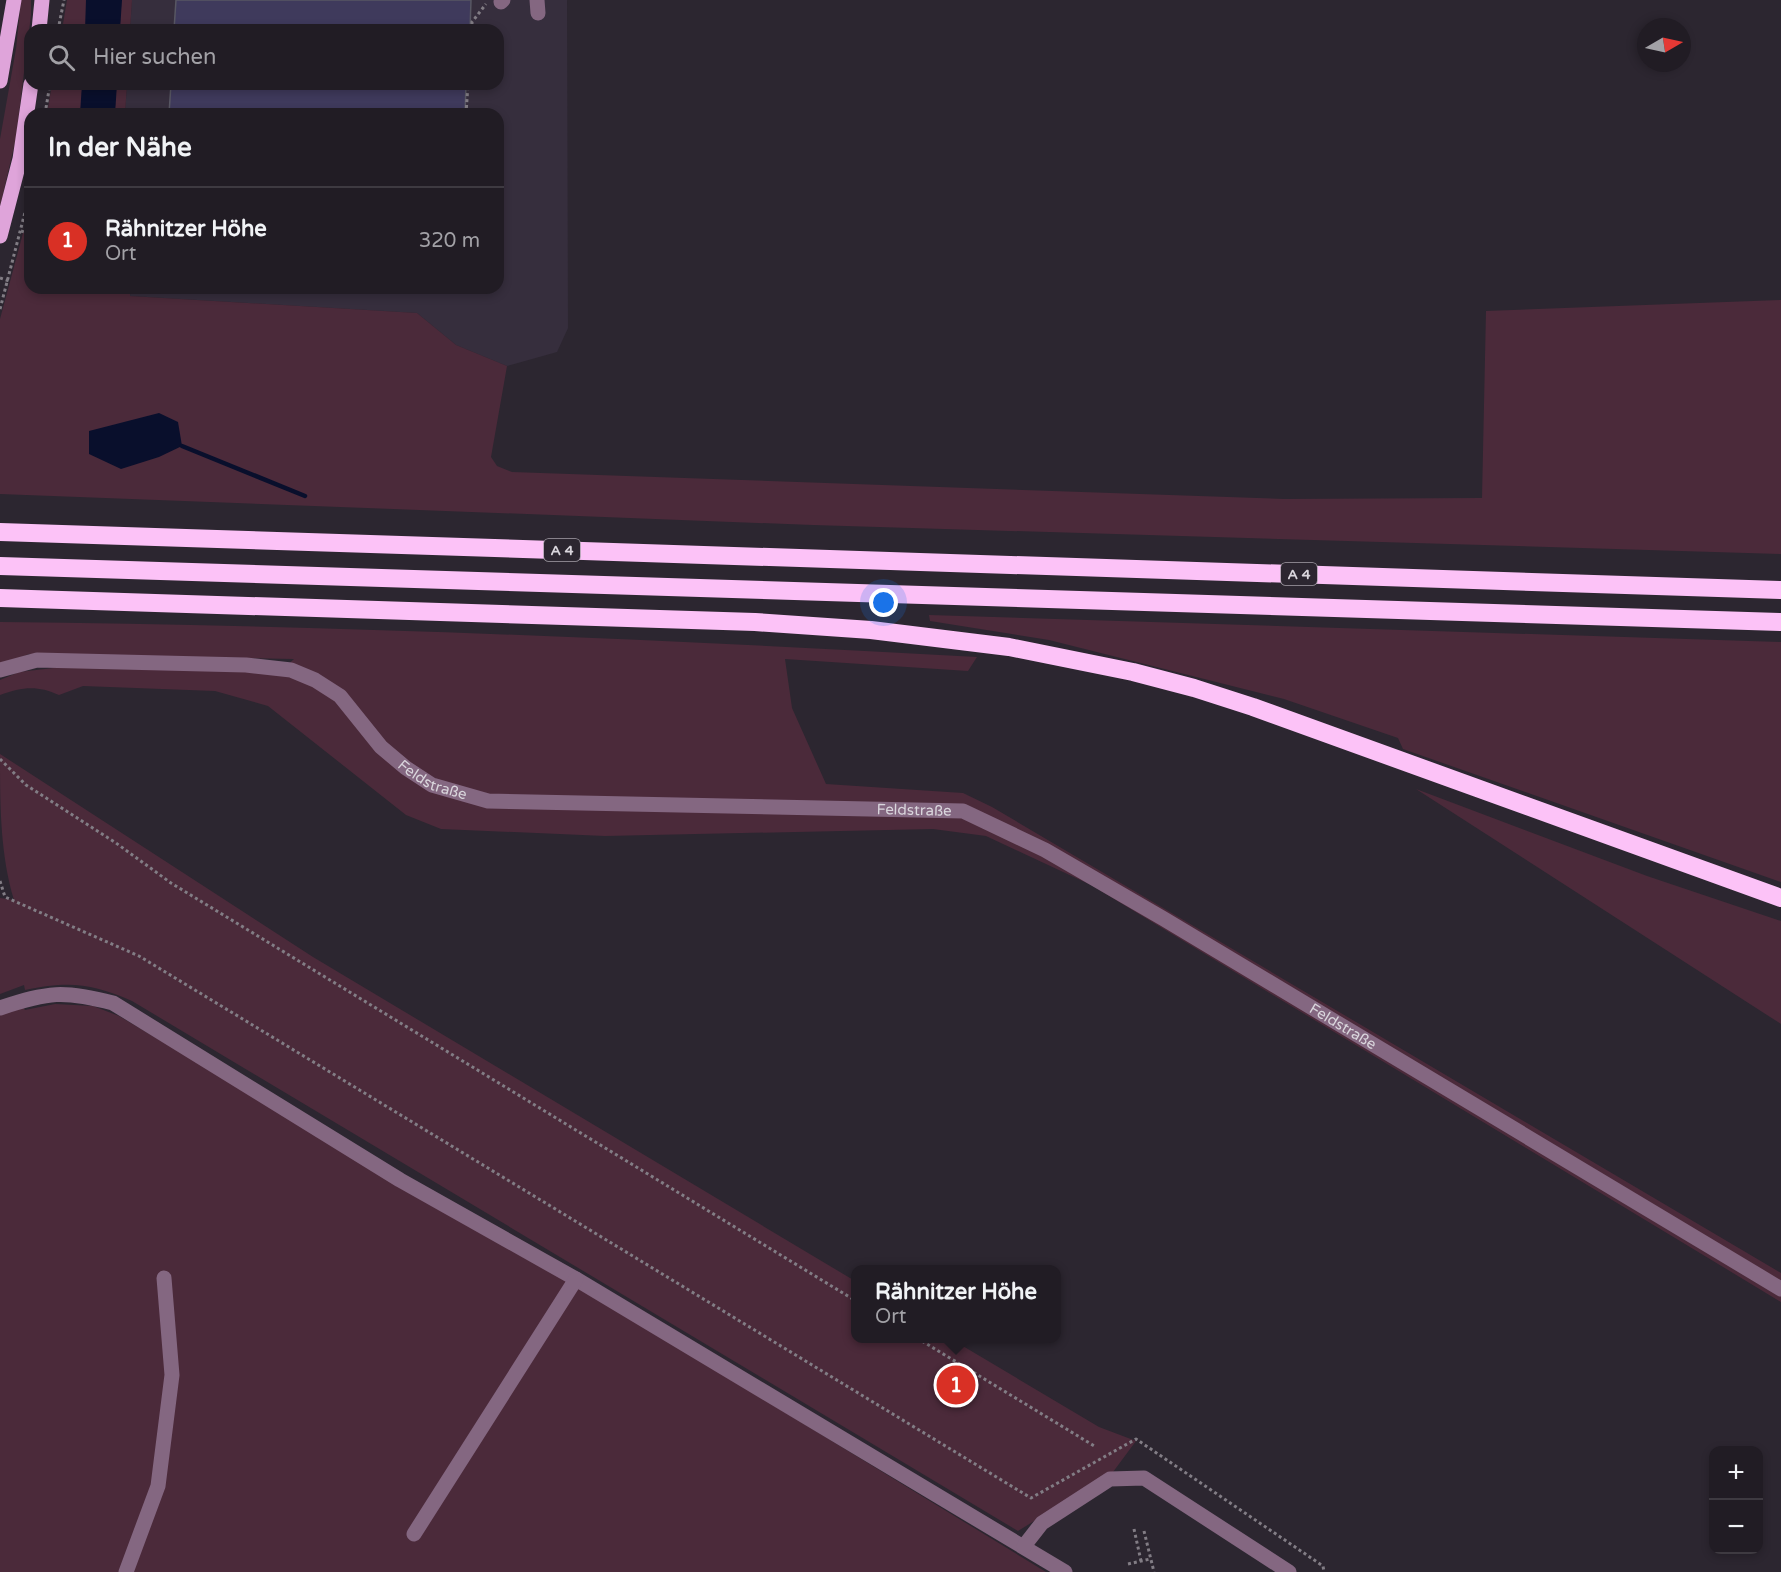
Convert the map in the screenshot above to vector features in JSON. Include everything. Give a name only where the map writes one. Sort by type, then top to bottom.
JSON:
[{"type":"highway","name":"A 4","points":[[0,532],[1781,590]]},
{"type":"highway","name":"A 4","points":[[0,566],[1781,622]]},
{"type":"highway","points":[[0,598],[755,622],[882,631],[1009,647],[1133,672],[1253,706],[1781,898]]},
{"type":"main road","points":[[0,81],[14,0]]},
{"type":"main road","points":[[40,24],[42,0]]},
{"type":"main road","points":[[28,108],[30,90]]},
{"type":"main road","points":[[0,236],[21,159],[24,136]]},
{"type":"street","name":"Feldstraße","points":[[0,670],[37,660],[246,665],[291,670],[315,680],[340,696],[381,747],[406,768],[432,785],[488,801],[963,811],[1045,850],[1134,902],[1781,1289]]},
{"type":"street","points":[[0,1008],[41,995],[77,993],[113,1003],[400,1180],[576,1279],[1065,1572]]},
{"type":"street","points":[[126,1572],[158,1486],[172,1375],[164,1278]]},
{"type":"street","points":[[414,1534],[576,1279]]},
{"type":"street","points":[[1024,1546],[1042,1523],[1110,1479],[1144,1478],[1289,1572]]},
{"type":"path","points":[[59,24],[64,0]]},
{"type":"path","points":[[472,24],[497,1]]},
{"type":"path","points":[[46,108],[49,90]]},
{"type":"path","points":[[466,108],[468,90]]},
{"type":"path","points":[[0,309],[24,218]]},
{"type":"path","points":[[0,278],[9,280]]},
{"type":"path","points":[[0,759],[26,785],[116,843],[171,883],[851,1299]]},
{"type":"path","points":[[0,881],[5,897],[139,956],[1031,1498],[1136,1439],[1323,1566],[1324,1572]]},
{"type":"path","points":[[925,1343],[1096,1447]]},
{"type":"path","points":[[1134,1529],[1141,1561]]},
{"type":"path","points":[[1144,1532],[1154,1572]]},
{"type":"path","points":[[1128,1564],[1150,1559]]},
{"type":"shaded area","points":[[21,0],[31,0],[30,24],[24,24],[24,72],[16,138],[0,207],[0,139],[16,49]]},
{"type":"shaded area","points":[[67,0],[132,0],[130,24],[63,24]]},
{"type":"shaded area","points":[[132,0],[567,0],[568,328],[557,352],[507,366],[456,345],[417,313],[130,296],[130,294],[504,294],[504,108],[125,108],[127,90],[504,90],[504,24],[130,24]]},
{"type":"shaded area","points":[[51,90],[127,90],[125,108],[48,108]]},
{"type":"shaded area","points":[[24,229],[24,294],[130,294],[130,296],[417,313],[456,345],[507,366],[491,457],[497,466],[512,472],[1284,499],[1482,498],[1486,311],[1781,300],[1781,554],[813,525],[0,494],[0,319]]},
{"type":"shaded area","points":[[929,615],[1781,642],[1781,882],[1403,749],[1398,738],[1284,699],[1049,640],[930,621]]},
{"type":"shaded area","points":[[0,622],[244,626],[489,634],[977,657],[968,671],[785,659],[792,708],[826,784],[963,793],[992,807],[1781,1273],[1781,1302],[1091,885],[986,836],[933,829],[605,836],[441,829],[406,815],[268,706],[215,691],[83,686],[59,695],[30,688],[0,695],[0,680],[19,672],[62,667],[281,671],[294,659],[29,654],[0,666]]},
{"type":"shaded area","points":[[0,754],[313,957],[851,1279],[851,1343],[958,1343],[1099,1427],[1136,1441],[1113,1472],[1018,1531],[132,1001],[104,990],[80,985],[55,985],[25,990],[24,985],[0,994],[0,898],[14,900],[3,847]]},
{"type":"shaded area","points":[[1416,789],[1647,876],[1781,921],[1781,1024]]},
{"type":"shaded area","points":[[55,1004],[93,1006],[119,1016],[706,1364],[1046,1572],[0,1572],[0,1015],[23,1007],[25,1010]]},
{"type":"water","points":[[86,0],[122,0],[120,24],[85,24]]},
{"type":"water","points":[[82,90],[117,90],[115,108],[80,108]]},
{"type":"water","points":[[159,413],[178,422],[182,446],[159,457],[121,469],[89,454],[89,431]]},
{"type":"building","points":[[176,0],[471,0],[470,24],[174,24]]},
{"type":"building","points":[[171,90],[466,90],[465,108],[169,108]]},
{"type":"waterway","points":[[182,446],[305,496]]},
{"type":"place","name":"Rähnitzer Höhe","points":[[956,1385]]}]
